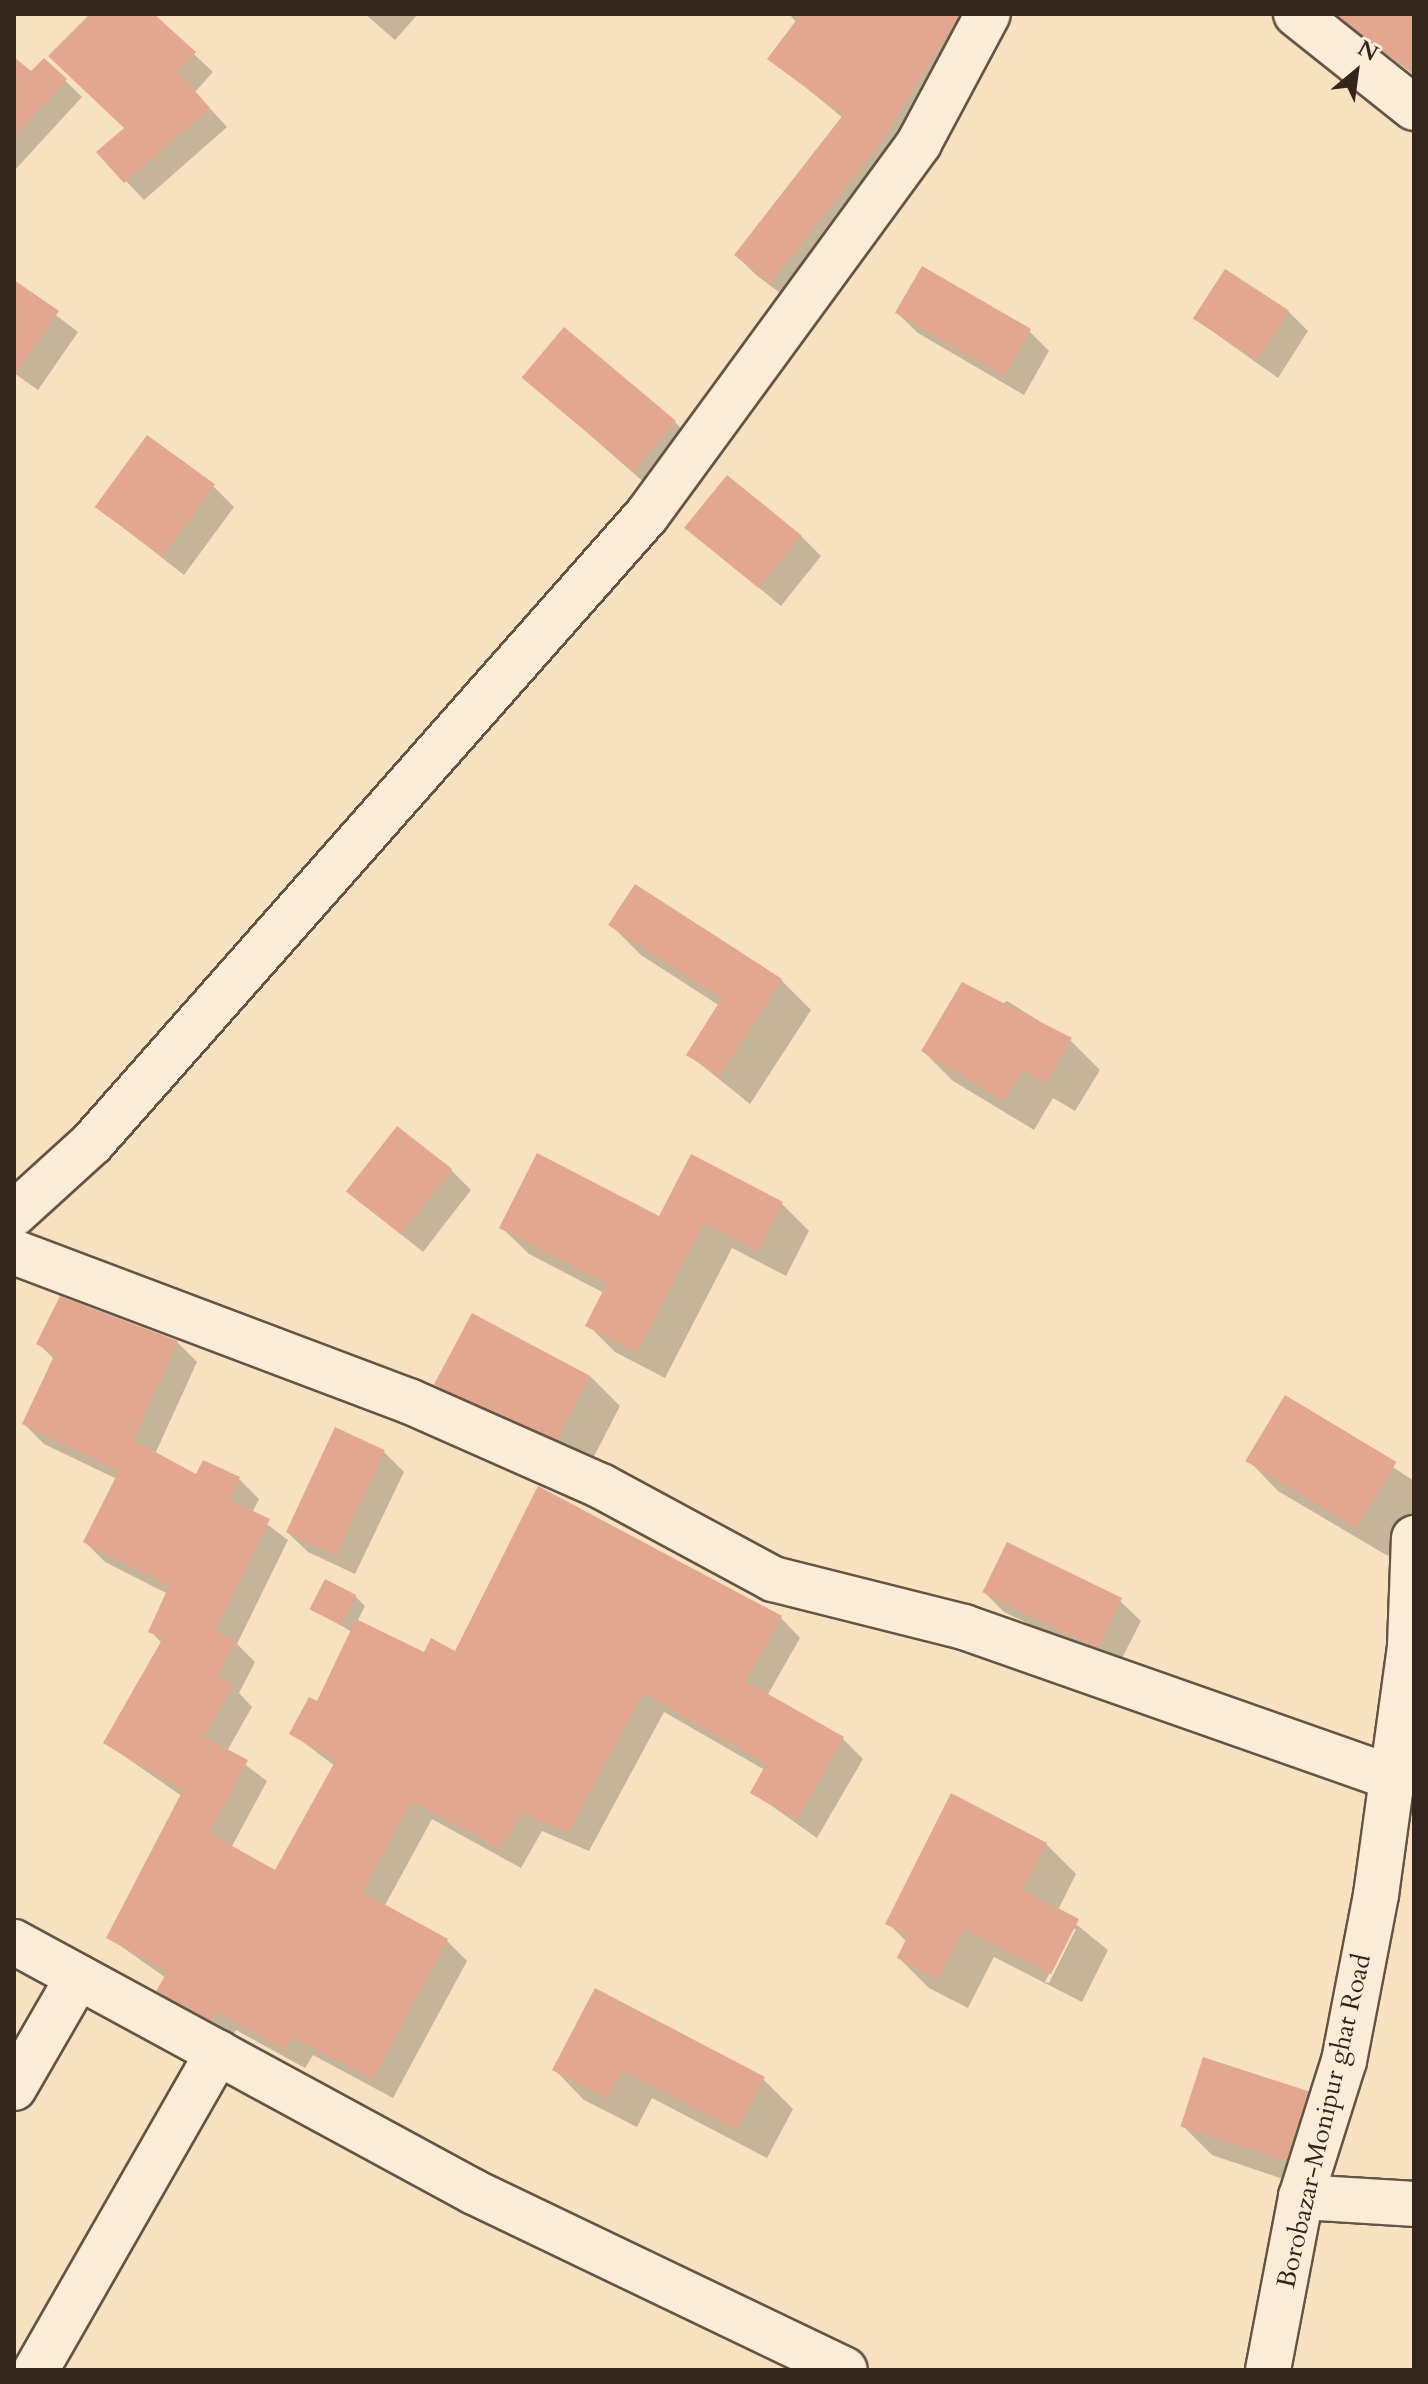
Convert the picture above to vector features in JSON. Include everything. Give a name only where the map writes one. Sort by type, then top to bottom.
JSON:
[{"type":"street","points":[[14,1214],[92,1143],[647,515],[919,143],[988,14]]},
{"type":"street","points":[[1296,14],[1414,108]]},
{"type":"street","points":[[14,1252],[409,1401],[601,1486],[773,1579],[964,1627],[1387,1776]]},
{"type":"street","name":"Borobazar-Monipur ghat Road","points":[[1268,2370],[1301,2197],[1344,2061],[1376,1895],[1387,1776],[1410,1646],[1414,1538]]},
{"type":"street","points":[[14,1942],[474,2192],[845,2370]]},
{"type":"street","points":[[14,2088],[78,1977]]},
{"type":"street","points":[[36,2370],[218,2052]]},
{"type":"street","points":[[1301,2197],[1414,2204]]},
{"type":"building","points":[[90,14],[154,14],[196,52],[178,72],[210,108],[124,183],[96,152],[124,128],[48,56]]},
{"type":"building","points":[[801,14],[960,14],[879,145],[770,283],[734,255],[843,115],[767,59]]},
{"type":"building","points":[[1336,14],[1414,14],[1414,73],[1384,52]]},
{"type":"building","points":[[14,57],[31,71],[44,58],[67,79],[14,137]]},
{"type":"building","points":[[922,266],[1031,329],[1004,376],[895,313]]},
{"type":"building","points":[[1225,269],[1289,310],[1257,360],[1193,318]]},
{"type":"building","points":[[14,280],[59,311],[14,376]]},
{"type":"building","points":[[564,327],[676,421],[633,471],[522,378]]},
{"type":"building","points":[[147,435],[215,484],[163,556],[95,507]]},
{"type":"building","points":[[727,475],[802,535],[759,588],[684,528]]},
{"type":"building","points":[[635,884],[782,979],[720,1076],[686,1055],[722,998],[608,925]]},
{"type":"building","points":[[962,982],[1072,1038],[1045,1083],[1023,1070],[1004,1101],[921,1051]]},
{"type":"building","points":[[397,1126],[452,1169],[401,1235],[346,1191]]},
{"type":"building","points":[[537,1153],[659,1216],[691,1154],[783,1202],[758,1251],[704,1223],[637,1352],[585,1326],[607,1283],[499,1228]]},
{"type":"building","points":[[60,1296],[178,1341],[133,1440],[196,1474],[203,1460],[240,1477],[230,1500],[270,1519],[215,1630],[236,1641],[218,1676],[234,1685],[204,1737],[248,1760],[209,1833],[275,1870],[336,1760],[289,1734],[309,1697],[317,1701],[356,1619],[424,1652],[431,1638],[455,1651],[538,1486],[782,1616],[745,1681],[844,1737],[797,1820],[750,1793],[766,1764],[643,1693],[568,1833],[522,1812],[501,1849],[412,1801],[362,1892],[448,1939],[373,2079],[292,2037],[285,2050],[216,2011],[211,2020],[156,1991],[168,1971],[106,1938],[183,1790],[103,1743],[163,1638],[148,1632],[169,1586],[83,1542],[119,1471],[22,1424],[55,1354],[36,1344]]},
{"type":"building","points":[[472,1313],[590,1376],[552,1447],[434,1385]]},
{"type":"building","points":[[1285,1395],[1396,1462],[1357,1528],[1245,1461]]},
{"type":"building","points":[[335,1427],[385,1450],[336,1555],[286,1532]]},
{"type":"building","points":[[1007,1542],[1122,1598],[1097,1648],[982,1592]]},
{"type":"building","points":[[325,1579],[356,1595],[341,1625],[310,1609]]},
{"type":"building","points":[[951,1793],[1047,1843],[1023,1890],[1079,1919],[1051,1974],[964,1929],[938,1979],[897,1958],[908,1935],[885,1924]]},
{"type":"building","points":[[595,1988],[765,2077],[737,2130],[622,2070],[607,2098],[552,2070]]},
{"type":"building","points":[[1203,2057],[1309,2091],[1286,2161],[1180,2126]]}]
